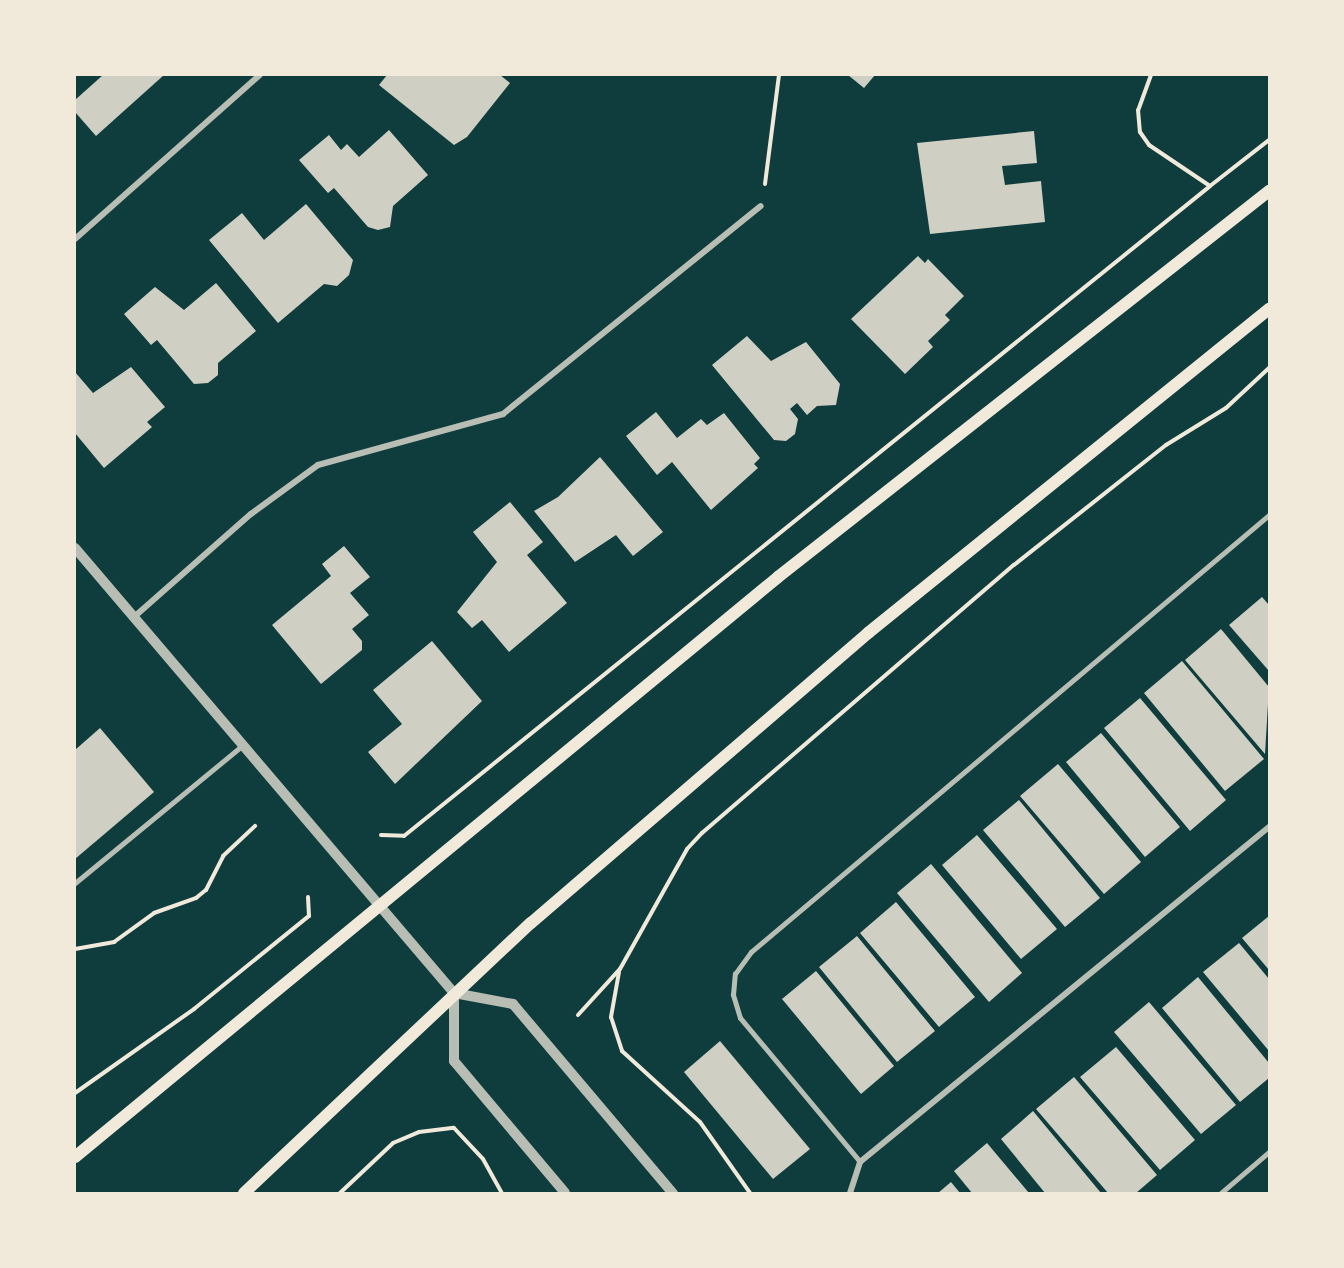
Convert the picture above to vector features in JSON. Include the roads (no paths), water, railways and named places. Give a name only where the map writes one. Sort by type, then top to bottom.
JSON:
[{"type":"main road","points":[[75,1157],[778,577],[1269,191]]},
{"type":"main road","points":[[244,1193],[454,993],[868,633],[1269,309]]},
{"type":"street","points":[[75,239],[260,75]]},
{"type":"street","points":[[134,617],[251,514],[318,465],[503,414],[761,206]]},
{"type":"street","points":[[75,548],[381,904],[454,993],[454,1061],[565,1193]]},
{"type":"street","points":[[850,1193],[860,1162],[1269,827]]},
{"type":"street","points":[[454,993],[513,1004],[673,1193]]},
{"type":"lane","points":[[860,1162],[740,1018],[733,995],[735,974],[751,952],[1269,515]]},
{"type":"lane","points":[[75,883],[244,744]]},
{"type":"lane","points":[[1221,1193],[1269,1152]]}]
